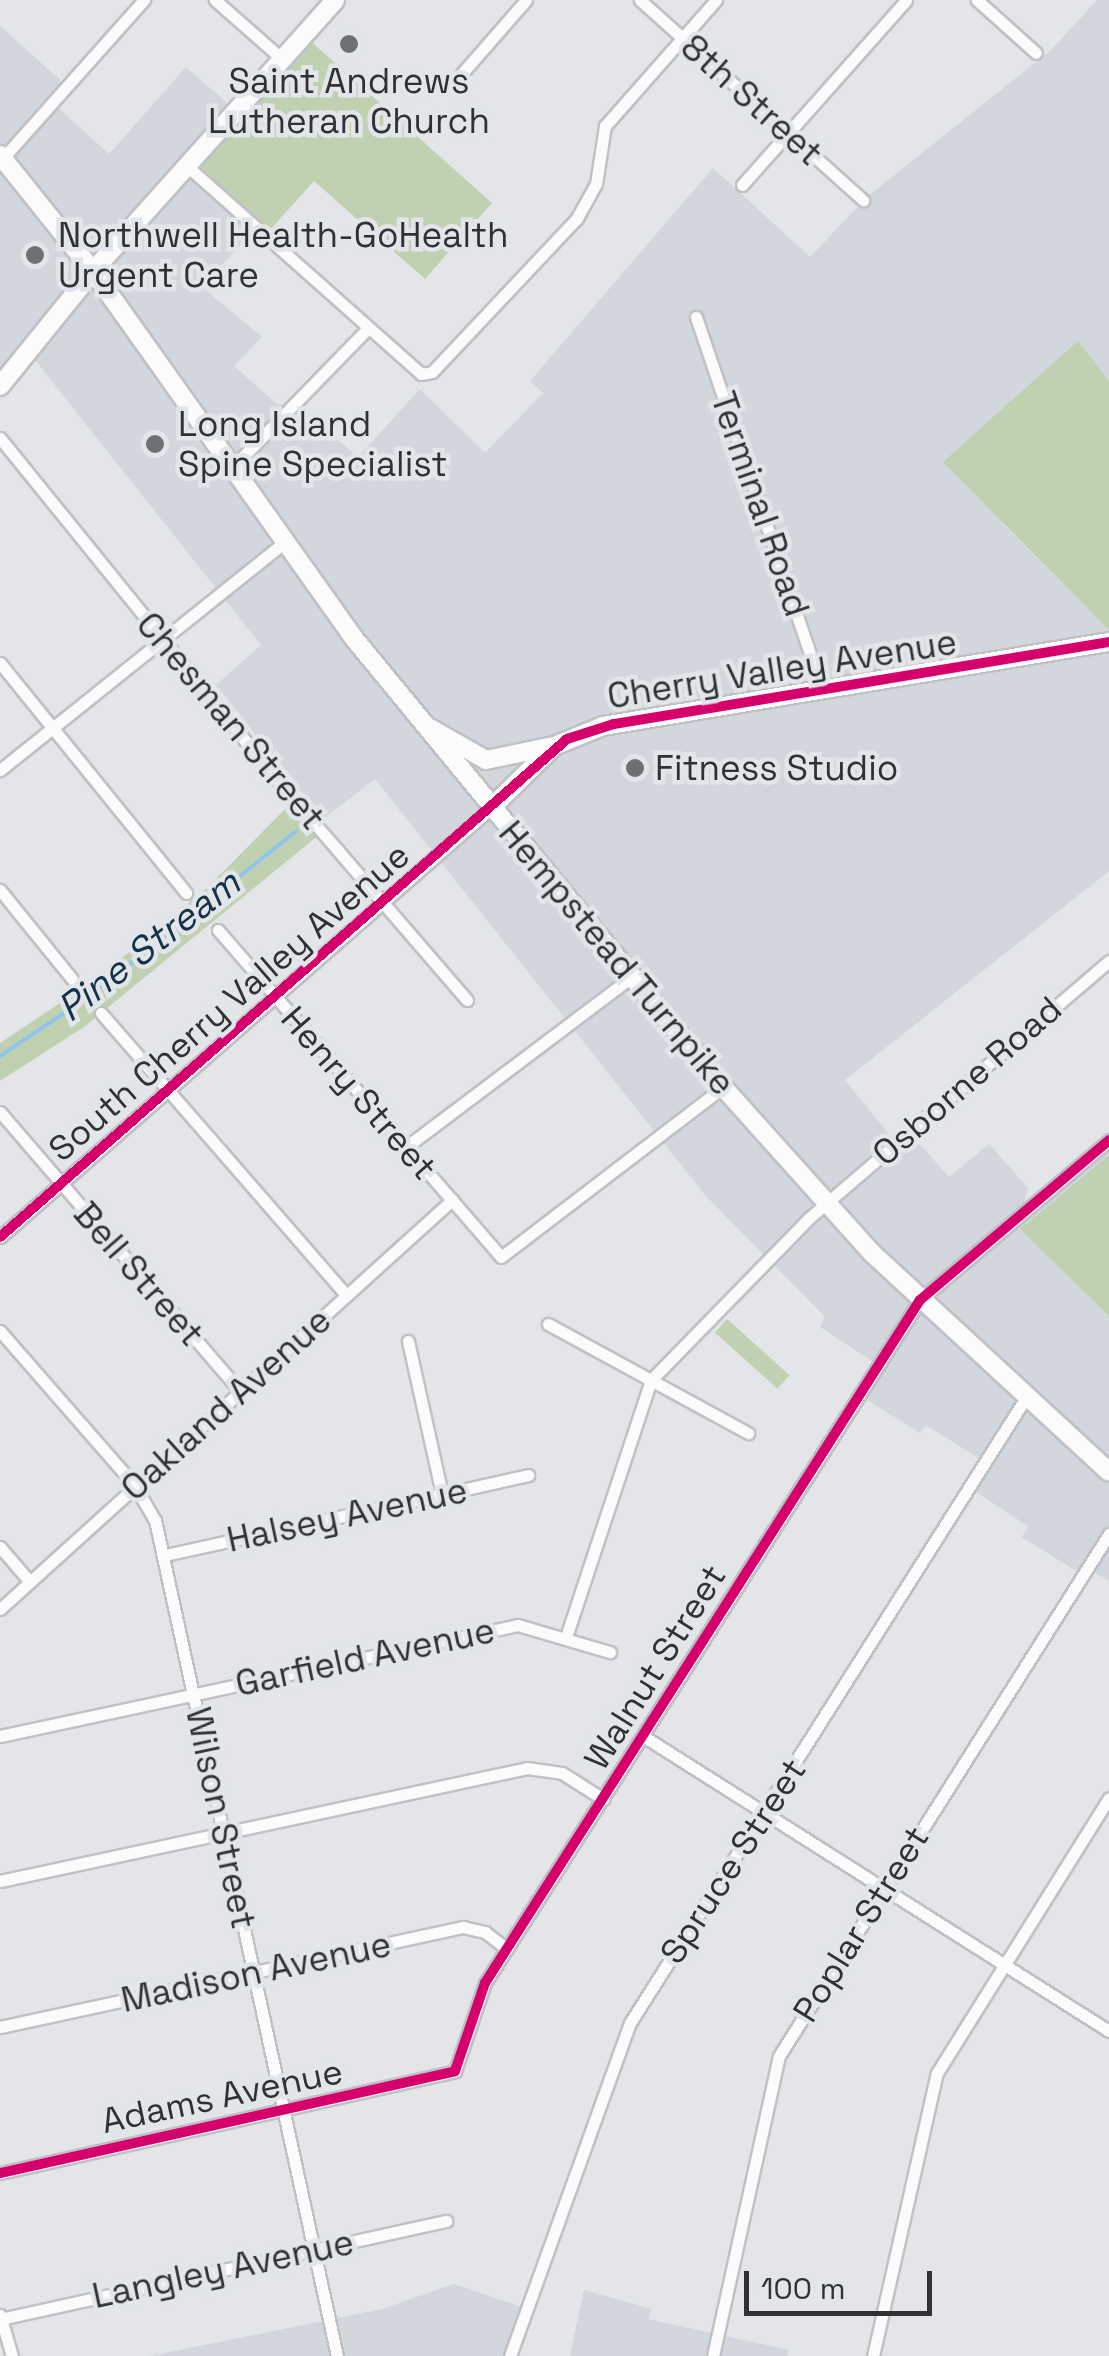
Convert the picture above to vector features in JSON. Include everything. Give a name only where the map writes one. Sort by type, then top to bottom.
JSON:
[{"type":"main road","points":[[0,386],[93,271],[335,0]]},
{"type":"main road","name":"Hempstead Turnpike","points":[[1,156],[93,271],[285,542],[492,807],[632,978],[826,1203],[920,1300],[1109,1472]]},
{"type":"main road","name":"Cherry Valley Avenue","points":[[492,807],[554,746],[603,726],[1109,642]]},
{"type":"main road","points":[[429,727],[486,760],[554,746]]},
{"type":"street","points":[[1,156],[144,0]]},
{"type":"street","points":[[215,0],[282,59]]},
{"type":"street","points":[[458,78],[526,0]]},
{"type":"street","name":"8th Street","points":[[640,0],[864,200]]},
{"type":"street","points":[[180,173],[421,374],[441,366],[590,200],[605,126],[716,0]]},
{"type":"street","points":[[742,185],[906,0]]},
{"type":"street","points":[[977,0],[1036,53]]},
{"type":"street","name":"Terminal Road","points":[[696,317],[824,692]]},
{"type":"street","points":[[231,469],[368,328]]},
{"type":"street","name":"Chesman Street","points":[[0,438],[162,639],[467,1000]]},
{"type":"street","points":[[0,770],[285,542]]},
{"type":"street","points":[[0,663],[186,893]]},
{"type":"street","name":"South Cherry Valley Avenue","points":[[0,1237],[492,807]]},
{"type":"street","points":[[0,890],[72,979]]},
{"type":"street","name":"Henry Street","points":[[218,930],[501,1257],[723,1086]]},
{"type":"street","name":"Osborne Road","points":[[651,1380],[826,1203],[1109,961]]},
{"type":"street","points":[[406,1147],[632,978]]},
{"type":"street","points":[[101,1013],[346,1295]]},
{"type":"street","name":"Bell Street","points":[[0,1112],[240,1391]]},
{"type":"street","name":"Walnut Street","points":[[455,2071],[472,2007],[920,1300],[1109,1140]]},
{"type":"street","name":"Oakland Avenue","points":[[0,1609],[452,1200]]},
{"type":"street","points":[[548,1324],[748,1433]]},
{"type":"street","name":"Wilson Street","points":[[0,1330],[135,1486],[165,1555],[337,2356]]},
{"type":"street","points":[[408,1341],[442,1494]]},
{"type":"street","points":[[566,1637],[651,1380]]},
{"type":"street","name":"Spruce Street","points":[[510,2356],[630,2023],[1025,1399]]},
{"type":"street","name":"Halsey Avenue","points":[[165,1555],[528,1475]]},
{"type":"street","name":"Poplar Street","points":[[714,2356],[779,2056],[1109,1534]]},
{"type":"street","points":[[0,1548],[30,1582]]},
{"type":"street","name":"Garfield Avenue","points":[[0,1736],[518,1624],[610,1652]]},
{"type":"street","points":[[644,1736],[1109,2030]]},
{"type":"street","points":[[0,1881],[527,1768],[562,1772],[603,1799]]},
{"type":"street","points":[[873,2356],[937,2073],[1109,1798]]},
{"type":"street","name":"Madison Avenue","points":[[0,2027],[463,1928],[484,1932],[507,1949]]},
{"type":"street","name":"Adams Avenue","points":[[0,2173],[455,2071]]},
{"type":"street","name":"Langley Avenue","points":[[0,2318],[446,2220]]},
{"type":"street","points":[[0,2318],[12,2356]]},
{"type":"shaded area","points":[[1097,0],[1109,0],[1109,381],[1077,342],[1002,523],[1109,630],[1109,871],[845,1080],[896,1143],[909,1132],[949,1177],[989,1144],[1028,1188],[1017,1227],[1109,1150],[1109,1581],[1089,1569],[1084,1576],[1022,1537],[1028,1526],[970,1488],[985,1462],[926,1425],[920,1433],[861,1396],[878,1365],[820,1327],[825,1317],[705,1195],[375,779],[323,819],[216,685],[261,645],[35,360],[0,385],[0,26],[66,85],[52,102],[109,154],[186,67],[241,115],[260,224],[202,287],[262,337],[234,366],[277,404],[302,409],[358,457],[420,389],[485,453],[543,393],[530,381],[713,168],[810,257],[867,197],[1051,50]]},
{"type":"shaded area","points":[[454,2284],[525,2308],[508,2356],[150,2356],[382,2309]]},
{"type":"shaded area","points":[[584,2290],[651,2309],[648,2319],[789,2350],[787,2356],[570,2356]]},
{"type":"green space","points":[[308,39],[492,203],[425,279],[314,181],[269,231],[195,166]]},
{"type":"green space","points":[[1078,341],[1109,381],[1109,630],[943,462]]},
{"type":"green space","points":[[292,802],[320,834],[84,1027],[0,1081],[0,1043],[99,977],[207,888]]},
{"type":"green space","points":[[1109,1155],[1109,1316],[1020,1229]]},
{"type":"green space","points":[[727,1319],[789,1375],[777,1389],[715,1332]]},
{"type":"waterway","name":"Pine Stream","points":[[0,1056],[94,993],[296,831]]},
{"type":"cycle path","points":[[0,1237],[567,739],[614,724],[1109,642]]},
{"type":"cycle path","points":[[0,2173],[455,2071],[485,1983],[920,1300],[1109,1140]]},
{"type":"place","name":"Saint Andrews Lutheran Church","points":[[349,44]]},
{"type":"place","name":"Northwell Health-GoHealth Urgent Care","points":[[35,255]]},
{"type":"place","name":"Long Island Spine Specialist","points":[[155,444]]},
{"type":"place","name":"Fitness Studio","points":[[635,768]]}]
